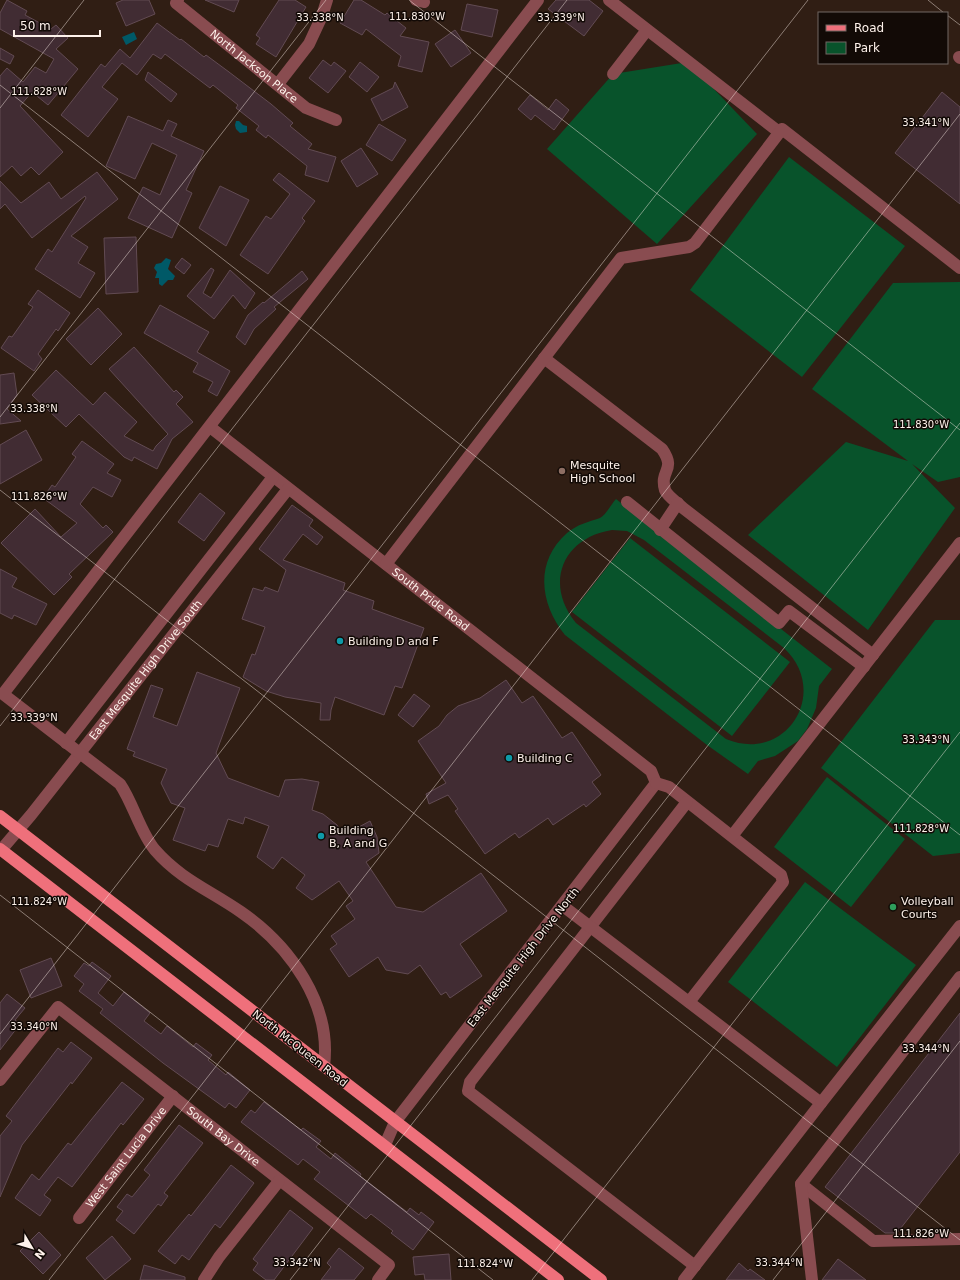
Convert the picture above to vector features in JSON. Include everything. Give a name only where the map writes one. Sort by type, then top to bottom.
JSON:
[{"type":"main road","name":"North McQueen Road","points":[[0,816],[600,1280]]},
{"type":"main road","points":[[0,849],[558,1280]]},
{"type":"street","points":[[278,84],[309,44],[322,16],[327,0]]},
{"type":"street","points":[[324,1066],[326,1050],[321,1015],[307,986],[291,959],[265,929],[224,900],[196,885],[155,850],[130,798],[120,784],[3,694],[538,0]]},
{"type":"street","points":[[609,0],[779,132]]},
{"type":"street","name":"North Jackson Place","points":[[177,2],[306,108],[336,120]]},
{"type":"street","points":[[613,74],[647,30]]},
{"type":"street","points":[[386,564],[621,258],[689,247],[695,243],[782,129],[960,268]]},
{"type":"street","points":[[544,358],[662,449],[669,459],[668,468],[663,476],[665,491],[678,503],[873,655]]},
{"type":"street","name":"South Pride Road","points":[[210,427],[651,771],[656,783]]},
{"type":"street","points":[[66,743],[273,477]]},
{"type":"street","name":"East Mesquite High Drive South","points":[[0,849],[19,831],[288,489]]},
{"type":"street","points":[[627,502],[660,530],[779,623],[789,611],[864,667]]},
{"type":"street","points":[[660,530],[678,503]]},
{"type":"street","points":[[732,836],[960,543]]},
{"type":"street","points":[[656,783],[669,787],[732,836],[781,875],[783,882],[689,1002]]},
{"type":"street","name":"East Mesquite High Drive North","points":[[384,1145],[395,1122],[563,906],[656,783]]},
{"type":"street","points":[[687,802],[470,1082],[468,1091],[695,1266]]},
{"type":"street","points":[[563,906],[821,1103]]},
{"type":"street","points":[[684,1280],[960,926]]},
{"type":"street","points":[[812,1280],[801,1184],[960,977]]},
{"type":"street","name":"South Bay Drive","points":[[0,1080],[58,1007],[173,1096],[279,1181],[389,1265],[378,1280]]},
{"type":"street","name":"West Saint Lucia Drive","points":[[79,1218],[173,1096]]},
{"type":"street","points":[[204,1280],[219,1257],[279,1181]]},
{"type":"street","points":[[801,1184],[873,1241],[960,1239]]},
{"type":"green space","points":[[688,62],[757,134],[657,244],[547,149],[613,74]]},
{"type":"green space","points":[[789,157],[905,246],[802,377],[690,290]]},
{"type":"green space","points":[[960,282],[960,477],[938,482],[912,464],[955,508],[868,630],[748,535],[846,442],[908,461],[812,389],[893,283]]},
{"type":"green space","points":[[616,499],[832,669],[819,686],[816,708],[807,729],[798,741],[775,756],[758,761],[748,774],[707,745],[565,635],[550,610],[544,583],[545,570],[549,557],[556,544],[575,527],[600,518],[607,512]],"holes":[[[612,530],[627,531],[644,540],[784,648],[797,666],[803,684],[802,703],[795,719],[783,733],[767,742],[748,744],[726,739],[576,623],[566,608],[561,593],[560,579],[563,565],[570,553],[581,542],[595,535]]]},
{"type":"green space","points":[[630,538],[790,662],[732,736],[572,612]]},
{"type":"green space","points":[[935,620],[960,620],[960,853],[933,856],[821,768]]},
{"type":"green space","points":[[827,777],[905,839],[851,907],[774,847]]},
{"type":"green space","points":[[805,882],[916,965],[837,1067],[728,982]]},
{"type":"water","points":[[134,32],[137,39],[126,45],[122,37]]},
{"type":"water","points":[[236,121],[239,121],[243,125],[247,126],[247,132],[240,133],[236,129]]},
{"type":"water","points":[[166,258],[171,260],[168,269],[175,276],[173,280],[168,280],[162,286],[159,284],[159,278],[155,278],[157,272],[154,268],[156,264],[161,263]]},
{"type":"building","points":[[7,0],[27,11],[25,15],[51,29],[56,25],[68,38],[56,49],[78,69],[48,105],[32,92],[20,106],[63,152],[39,175],[31,167],[21,176],[12,166],[0,177],[0,76],[7,68],[23,82],[35,67],[46,73],[54,59],[0,29],[0,13]]},
{"type":"building","points":[[123,0],[149,0],[155,14],[126,26],[116,3]]},
{"type":"building","points":[[205,0],[239,0],[234,12]]},
{"type":"building","points":[[279,0],[295,0],[306,7],[276,57],[256,44],[260,38],[256,35]]},
{"type":"building","points":[[354,0],[361,0],[385,15],[387,13],[406,28],[400,36],[429,42],[422,72],[398,66],[401,56],[366,29],[362,35],[340,23]]},
{"type":"building","points":[[556,0],[589,0],[603,11],[584,36],[548,9]]},
{"type":"building","points":[[467,4],[498,10],[492,37],[461,30]]},
{"type":"building","points":[[157,23],[204,57],[206,55],[271,104],[293,123],[290,126],[312,144],[308,149],[336,157],[328,182],[305,175],[307,166],[268,135],[266,138],[256,130],[259,126],[236,108],[238,105],[213,85],[210,88],[165,54],[161,59],[153,54],[137,75],[122,63],[102,87],[118,99],[88,137],[61,115],[101,64],[105,67],[120,49],[130,58]]},
{"type":"building","points":[[455,30],[471,53],[451,67],[435,44]]},
{"type":"building","points":[[0,48],[14,56],[10,64],[0,59]]},
{"type":"building","points":[[323,60],[331,66],[334,62],[346,71],[328,93],[309,78]]},
{"type":"building","points":[[360,62],[379,77],[367,92],[349,77]]},
{"type":"building","points":[[148,72],[177,94],[171,102],[145,80]]},
{"type":"building","points":[[395,82],[408,107],[382,121],[371,99],[393,88]]},
{"type":"building","points":[[942,92],[960,107],[960,204],[895,153]]},
{"type":"building","points":[[530,95],[548,110],[556,99],[569,110],[554,130],[535,115],[531,120],[518,109]]},
{"type":"building","points":[[128,116],[163,131],[168,120],[177,124],[171,136],[204,151],[186,190],[192,193],[172,238],[128,218],[143,187],[160,195],[177,155],[152,143],[135,179],[106,166]]},
{"type":"building","points":[[379,124],[406,140],[392,161],[366,145]]},
{"type":"building","points":[[361,148],[378,174],[357,187],[341,161]]},
{"type":"building","points":[[97,172],[118,199],[71,236],[88,247],[78,263],[95,273],[80,298],[35,269],[48,249],[52,252],[86,198],[85,196],[32,238],[5,204],[0,209],[0,181],[21,203],[49,182],[61,199]]},
{"type":"building","points":[[279,173],[315,201],[302,218],[305,221],[268,274],[240,255],[266,216],[271,219],[290,194],[273,180]]},
{"type":"building","points":[[220,186],[249,200],[226,246],[199,228]]},
{"type":"building","points":[[136,237],[138,292],[106,294],[104,238]]},
{"type":"building","points":[[182,258],[191,265],[184,274],[175,267]]},
{"type":"building","points":[[211,268],[214,270],[203,293],[211,298],[230,270],[255,293],[245,309],[233,295],[214,319],[187,296]]},
{"type":"building","points":[[302,271],[308,279],[274,307],[276,309],[254,329],[245,345],[236,337],[248,315]]},
{"type":"building","points":[[38,290],[70,313],[58,331],[56,329],[38,354],[42,359],[34,371],[1,348],[9,336],[12,337],[33,307],[28,304]]},
{"type":"building","points":[[160,305],[209,332],[197,352],[230,371],[217,396],[208,391],[213,382],[193,372],[198,363],[144,333]]},
{"type":"building","points":[[98,308],[122,334],[91,365],[66,339]]},
{"type":"building","points":[[134,347],[174,392],[176,390],[183,397],[176,404],[193,422],[172,439],[157,469],[134,457],[132,461],[124,457],[79,414],[66,427],[32,395],[56,370],[93,405],[105,392],[137,422],[124,436],[153,451],[168,434],[109,369]]},
{"type":"building","points":[[14,373],[17,395],[7,409],[21,421],[0,424],[0,375]]},
{"type":"building","points":[[26,430],[42,460],[0,484],[0,445]]},
{"type":"building","points":[[82,441],[114,464],[107,473],[121,480],[112,497],[93,487],[80,504],[103,528],[106,525],[113,532],[69,574],[72,577],[54,595],[1,543],[35,509],[61,537],[77,523],[43,498],[52,485],[55,487],[76,457],[72,454]]},
{"type":"building","points":[[200,493],[225,513],[204,541],[178,522]]},
{"type":"building","name":"Building D and F","points":[[292,505],[313,520],[309,526],[323,537],[317,545],[303,534],[283,560],[345,583],[343,590],[374,601],[372,609],[424,628],[402,688],[395,686],[384,715],[335,697],[330,720],[320,720],[321,703],[285,697],[266,691],[243,677],[252,654],[255,655],[265,627],[242,619],[253,588],[263,591],[265,587],[278,592],[286,570],[259,549]]},
{"type":"building","points":[[0,569],[17,578],[12,587],[47,604],[36,625],[14,615],[12,619],[0,613]]},
{"type":"building","name":"Building B, A and G","points":[[197,672],[240,688],[216,753],[228,778],[279,797],[285,780],[302,779],[319,782],[312,810],[323,814],[337,825],[344,835],[370,821],[377,837],[379,853],[366,862],[396,907],[423,912],[481,873],[507,911],[460,944],[482,976],[450,998],[446,992],[441,995],[420,965],[408,974],[386,970],[378,957],[349,977],[330,949],[337,944],[331,936],[355,919],[346,906],[353,901],[339,881],[312,900],[296,888],[305,875],[282,857],[273,869],[257,857],[269,826],[245,817],[243,824],[228,819],[218,847],[208,844],[205,851],[173,840],[185,808],[171,803],[161,783],[167,769],[133,756],[135,752],[127,749],[151,685],[163,689],[153,717],[177,726]]},
{"type":"building","name":"Building C","points":[[506,680],[522,703],[533,696],[562,738],[572,732],[601,775],[592,782],[601,794],[586,807],[584,804],[553,825],[548,818],[519,838],[515,833],[485,854],[455,811],[458,809],[448,795],[429,804],[426,794],[446,783],[418,741],[439,726],[447,715],[458,706],[480,698]]},
{"type":"building","points":[[414,694],[430,706],[413,727],[398,715]]},
{"type":"building","points":[[51,958],[62,986],[31,998],[20,970]]},
{"type":"building","points":[[92,962],[111,976],[98,993],[113,1006],[124,992],[150,1013],[144,1021],[161,1034],[167,1026],[193,1047],[196,1043],[212,1055],[208,1060],[226,1075],[228,1072],[250,1090],[236,1108],[229,1103],[225,1108],[163,1063],[100,1013],[103,1009],[79,991],[84,984],[74,976],[84,963],[89,966]]},
{"type":"building","points":[[7,994],[25,1008],[15,1020],[20,1024],[0,1050],[0,1003]]},
{"type":"building","points":[[960,1013],[960,1152],[897,1233],[885,1233],[825,1187]]},
{"type":"building","points":[[71,1042],[92,1058],[72,1084],[71,1082],[22,1145],[0,1197],[0,1136],[12,1121],[6,1116],[58,1048],[63,1052]]},
{"type":"building","points":[[122,1082],[144,1099],[123,1125],[121,1123],[72,1187],[58,1177],[44,1195],[51,1200],[40,1216],[15,1198],[32,1174],[39,1180],[68,1143],[71,1145]]},
{"type":"building","points":[[264,1102],[301,1130],[303,1128],[321,1141],[316,1147],[331,1159],[335,1153],[361,1174],[360,1176],[407,1212],[410,1208],[419,1215],[421,1212],[434,1222],[413,1250],[391,1233],[393,1231],[371,1214],[366,1219],[314,1179],[320,1172],[303,1159],[298,1165],[241,1122],[251,1110],[255,1113]]},
{"type":"building","points":[[179,1125],[203,1143],[164,1193],[168,1196],[161,1206],[158,1204],[134,1234],[116,1220],[123,1211],[117,1207],[127,1194],[132,1197],[150,1175],[144,1170]]},
{"type":"building","points":[[231,1165],[254,1183],[220,1228],[215,1224],[189,1260],[182,1255],[175,1264],[158,1251],[189,1214],[191,1216]]},
{"type":"building","points":[[290,1210],[313,1228],[274,1280],[266,1280],[253,1270],[258,1263],[253,1259]]},
{"type":"building","points":[[39,1232],[61,1255],[43,1274],[20,1251]]},
{"type":"building","points":[[112,1236],[131,1259],[105,1280],[86,1258]]},
{"type":"building","points":[[339,1248],[364,1268],[354,1280],[321,1280],[331,1267],[327,1263]]},
{"type":"building","points":[[449,1254],[451,1280],[425,1280],[424,1274],[415,1275],[413,1257]]},
{"type":"building","points":[[838,1259],[866,1280],[822,1280]]},
{"type":"building","points":[[739,1263],[748,1271],[750,1269],[765,1280],[726,1280]]},
{"type":"building","points":[[144,1265],[185,1277],[185,1280],[140,1280]]},
{"type":"place","name":"Mesquite High School","points":[[562,471]]},
{"type":"place","name":"Building D and F","points":[[340,641]]},
{"type":"place","name":"Building C","points":[[509,758]]},
{"type":"place","name":"Building B, A and G","points":[[321,836]]},
{"type":"place","name":"Volleyball Courts","points":[[893,907]]}]
